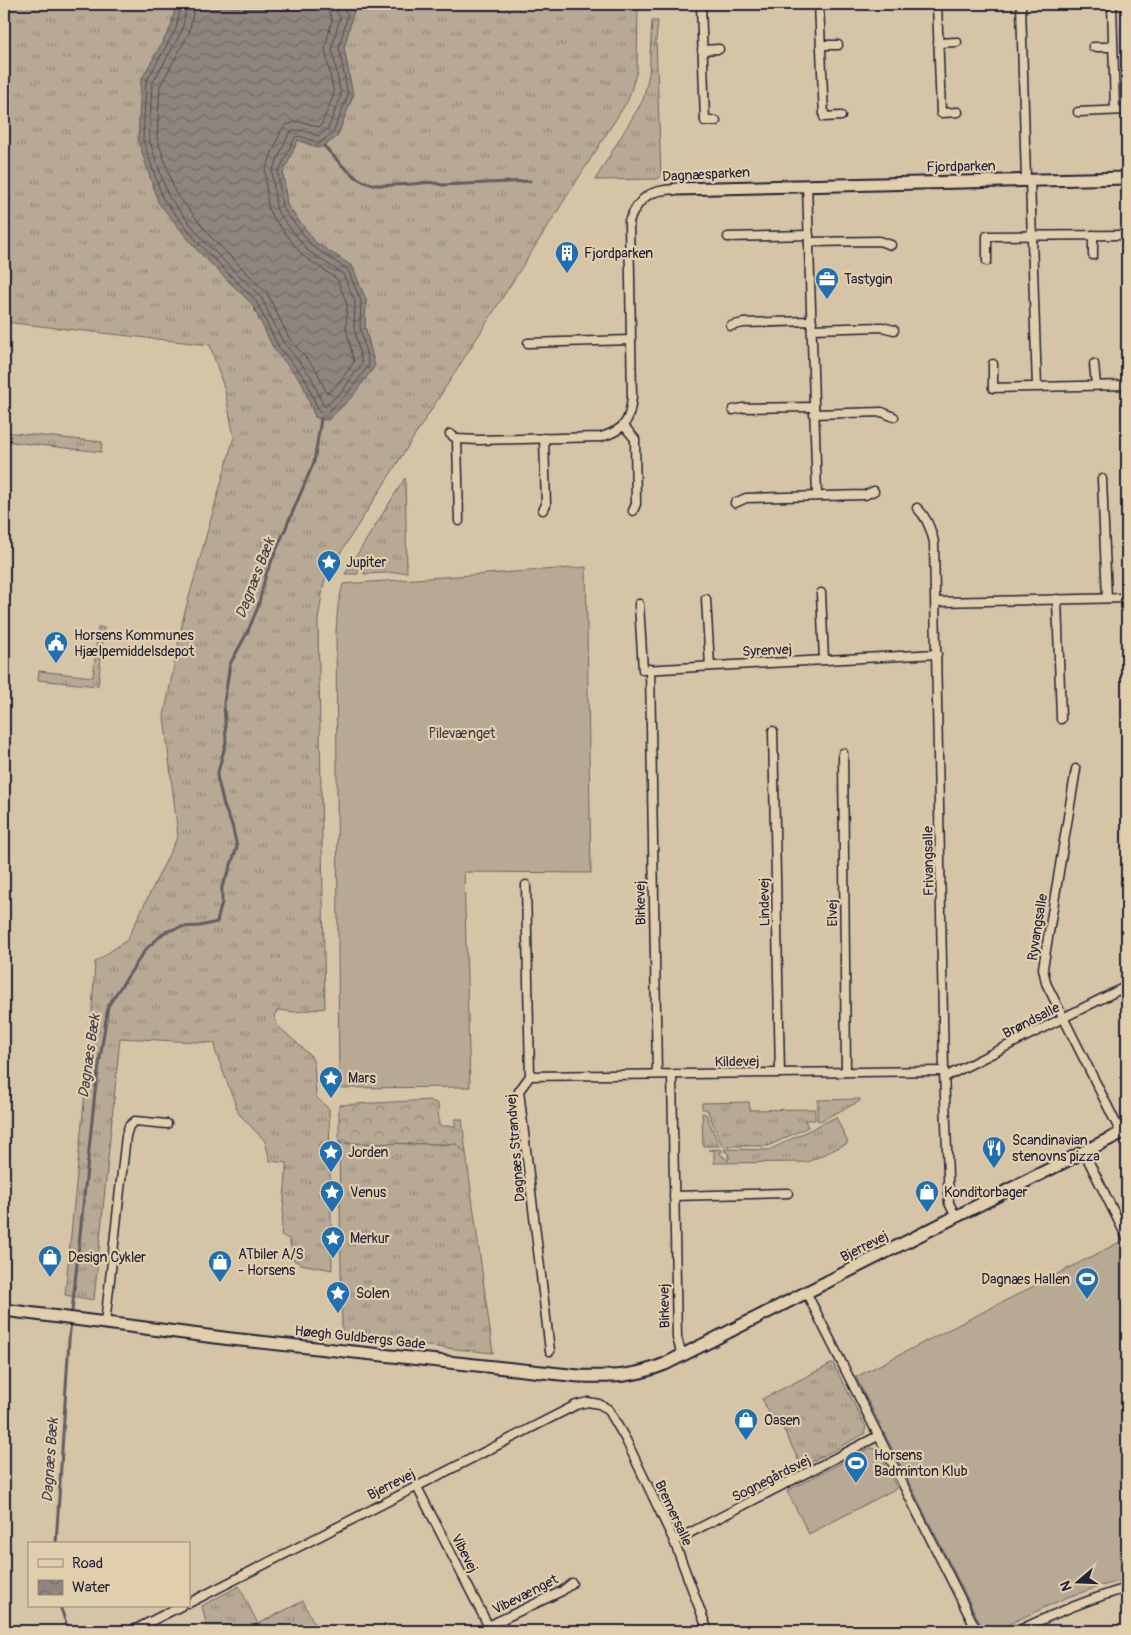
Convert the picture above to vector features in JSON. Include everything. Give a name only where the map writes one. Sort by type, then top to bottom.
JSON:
[{"type":"street","points":[[701,4],[705,121],[716,121]]},
{"type":"street","points":[[820,4],[824,117],[841,116]]},
{"type":"street","points":[[937,4],[941,113],[958,112]]},
{"type":"street","points":[[1021,4],[1037,387]]},
{"type":"street","points":[[1112,4],[1115,110]]},
{"type":"street","points":[[938,43],[957,42]]},
{"type":"street","points":[[821,45],[838,45]]},
{"type":"street","points":[[1094,47],[1113,47]]},
{"type":"street","points":[[702,50],[719,49]]},
{"type":"street","points":[[1078,112],[1127,110]]},
{"type":"street","name":"Fjordparken","points":[[807,185],[1127,178]]},
{"type":"street","points":[[807,185],[817,496]]},
{"type":"street","name":"Dagnæsparken","points":[[624,426],[632,404],[629,221],[635,207],[646,197],[659,190],[807,185]]},
{"type":"street","points":[[1093,235],[1093,255]]},
{"type":"street","points":[[987,261],[987,236],[1127,235]]},
{"type":"street","points":[[728,238],[879,241],[890,245]]},
{"type":"street","points":[[730,326],[742,323],[882,327],[894,330]]},
{"type":"street","points":[[528,343],[631,340]]},
{"type":"street","points":[[993,364],[993,388],[1127,385]]},
{"type":"street","points":[[1094,364],[1096,385]]},
{"type":"street","points":[[733,410],[742,408],[882,412],[894,417]]},
{"type":"street","points":[[459,521],[454,436],[600,437],[624,426],[635,439],[636,504],[633,512]]},
{"type":"street","points":[[543,510],[546,506],[544,438]]},
{"type":"street","points":[[1102,479],[1107,598]]},
{"type":"street","points":[[735,502],[746,498],[865,495],[874,491]]},
{"type":"street","name":"Frivangsalle","points":[[918,508],[930,526],[934,542],[949,1203],[956,1217]]},
{"type":"street","points":[[821,594],[824,660]]},
{"type":"street","points":[[936,602],[1127,598]]},
{"type":"street","points":[[706,599],[710,666]]},
{"type":"street","points":[[1057,599],[1061,719]]},
{"type":"street","points":[[639,604],[643,670],[650,669]]},
{"type":"street","name":"Syrenvej","points":[[650,669],[937,654]]},
{"type":"street","name":"Birkevej","points":[[650,669],[657,1074]]},
{"type":"street","name":"Lindevej","points":[[773,731],[780,1072]]},
{"type":"street","name":"Elvej","points":[[843,753],[846,1072]]},
{"type":"street","name":"Ryvangsalle","points":[[1076,769],[1043,968],[1046,983],[1063,1018],[1124,1131]]},
{"type":"street","name":"Dagnæs Strandvej","points":[[526,885],[530,1076],[519,1090],[550,1351]]},
{"type":"street","name":"Brøndsalle","points":[[945,1074],[1127,986]]},
{"type":"street","name":"Kildevej","points":[[530,1076],[780,1072],[945,1074]]},
{"type":"street","name":"Birkevej","points":[[672,1075],[677,1338],[682,1355]]},
{"type":"street","points":[[105,1324],[126,1136],[129,1126],[135,1121],[167,1124]]},
{"type":"street","name":"Bjerrevej","points":[[611,1377],[645,1372],[682,1355],[1124,1131]]},
{"type":"street","points":[[1084,1152],[1127,1238]]},
{"type":"street","points":[[674,1196],[788,1193]]},
{"type":"street","points":[[806,1292],[978,1631]]},
{"type":"street","name":"Høegh Guldbergs Gade","points":[[4,1310],[105,1324],[579,1376],[611,1377]]},
{"type":"street","name":"Bjerrevej","points":[[190,1602],[576,1405],[588,1402],[599,1404],[608,1409]]},
{"type":"street","name":"Bremersalle","points":[[608,1409],[626,1440],[674,1541],[708,1631]]},
{"type":"street","name":"Sognegårdsvej","points":[[674,1541],[878,1436]]},
{"type":"street","name":"Vibevej","points":[[417,1487],[489,1629]]},
{"type":"street","name":"Vibevænget","points":[[489,1629],[562,1591],[572,1583]]},
{"type":"street","points":[[1023,1630],[1076,1605],[1127,1588]]},
{"type":"street","points":[[132,1631],[178,1608]]},
{"type":"green space","points":[[4,4],[176,4],[171,27],[141,81],[197,250],[252,304],[274,349],[302,382],[315,417],[328,420],[374,366],[365,326],[366,300],[352,266],[316,243],[287,206],[283,173],[298,140],[337,137],[353,96],[344,48],[354,10],[342,4],[638,4],[637,71],[628,100],[337,558],[324,582],[318,620],[325,1008],[295,1012],[278,1010],[274,1015],[277,1025],[311,1056],[314,1063],[316,1097],[329,1109],[332,1270],[301,1264],[294,1260],[289,1239],[281,1235],[287,1163],[270,1161],[265,1141],[239,1114],[215,1050],[215,1043],[120,1038],[94,1300],[65,1295],[90,1042],[95,962],[127,940],[178,836],[164,716],[184,615],[234,437],[225,391],[210,345],[4,322]]},
{"type":"green space","points":[[652,21],[658,21],[656,40],[661,176],[657,179],[595,180],[643,100],[649,74]]},
{"type":"green space","points":[[4,432],[102,442],[101,452],[4,441]]},
{"type":"green space","points":[[405,478],[407,572],[364,574],[364,567],[358,567],[358,574],[345,574]]},
{"type":"green space","name":"Pilevænget","points":[[586,567],[591,873],[464,872],[470,1087],[339,1088],[336,631],[338,605],[343,584]]},
{"type":"green space","points":[[98,627],[104,628],[98,686],[38,680],[39,671],[93,677]]},
{"type":"green space","points":[[860,1099],[860,1101],[820,1121],[817,1120],[818,1100]]},
{"type":"green space","points":[[429,1100],[438,1104],[439,1126],[455,1126],[455,1119],[462,1119],[466,1153],[456,1144],[339,1143],[339,1105]]},
{"type":"green space","points":[[749,1102],[750,1110],[815,1109],[815,1120],[805,1120],[808,1127],[768,1146],[722,1146],[707,1109],[702,1109],[702,1103]]},
{"type":"green space","points":[[702,1113],[706,1114],[719,1146],[703,1146]]},
{"type":"green space","points":[[836,1117],[848,1143],[808,1162],[714,1163],[714,1150],[708,1150],[721,1149],[722,1152],[719,1152],[728,1161],[728,1152],[725,1152],[724,1149],[769,1150]]},
{"type":"green space","points":[[339,1143],[457,1144],[466,1153],[493,1353],[345,1337],[342,1331]]},
{"type":"green space","points":[[1120,1242],[1127,1255],[1127,1579],[1065,1598],[994,1631],[984,1631],[856,1377]]},
{"type":"green space","points":[[833,1363],[866,1427],[864,1434],[802,1467],[777,1416],[771,1416],[762,1399]]},
{"type":"green space","points":[[870,1448],[878,1449],[897,1488],[809,1534],[787,1491]]},
{"type":"green space","points":[[239,1586],[258,1624],[303,1601],[318,1631],[208,1631],[202,1606]]},
{"type":"water","points":[[176,4],[342,4],[354,10],[344,48],[353,95],[337,137],[324,146],[317,148],[298,140],[283,173],[287,205],[316,243],[352,266],[366,300],[365,326],[375,366],[351,398],[328,420],[315,417],[302,382],[274,349],[252,304],[197,250],[158,202],[138,140],[141,80],[171,27]]},
{"type":"waterway","points":[[324,146],[354,176],[370,184],[434,183],[442,185],[530,181]]},
{"type":"waterway","name":"Dagnæs Bæk","points":[[56,1542],[69,1340],[95,1092],[108,1006],[146,949],[165,932],[181,927],[200,926],[217,922],[222,902],[222,886],[237,847],[217,776],[226,742],[224,703],[230,664],[247,633],[258,607],[266,574],[314,462],[321,419]]},
{"type":"waterway","name":"Dagnæs Bæk","points":[[61,1608],[69,1631]]},
{"type":"place","name":"Fjordparken","points":[[567,274]]},
{"type":"place","name":"Tastygin","points":[[827,300]]},
{"type":"place","name":"Jupiter","points":[[329,583]]},
{"type":"place","name":"Horsens Kommunes Hjælpemiddelsdepot","points":[[56,664]]},
{"type":"place","name":"Mars","points":[[331,1099]]},
{"type":"place","name":"Scandinavian stenovns pizza","points":[[994,1169]]},
{"type":"place","name":"Jorden","points":[[331,1173]]},
{"type":"place","name":"Venus","points":[[332,1213]]},
{"type":"place","name":"Konditorbager","points":[[927,1213]]},
{"type":"place","name":"Merkur","points":[[333,1259]]},
{"type":"place","name":"Design Cykler","points":[[50,1278]]},
{"type":"place","name":"ATbiler A/S - Horsens","points":[[220,1283]]},
{"type":"place","name":"Dagnæs Hallen","points":[[1087,1300]]},
{"type":"place","name":"Solen","points":[[338,1314]]},
{"type":"place","name":"Oasen","points":[[746,1441]]},
{"type":"place","name":"Horsens Badminton Klub","points":[[856,1484]]}]
